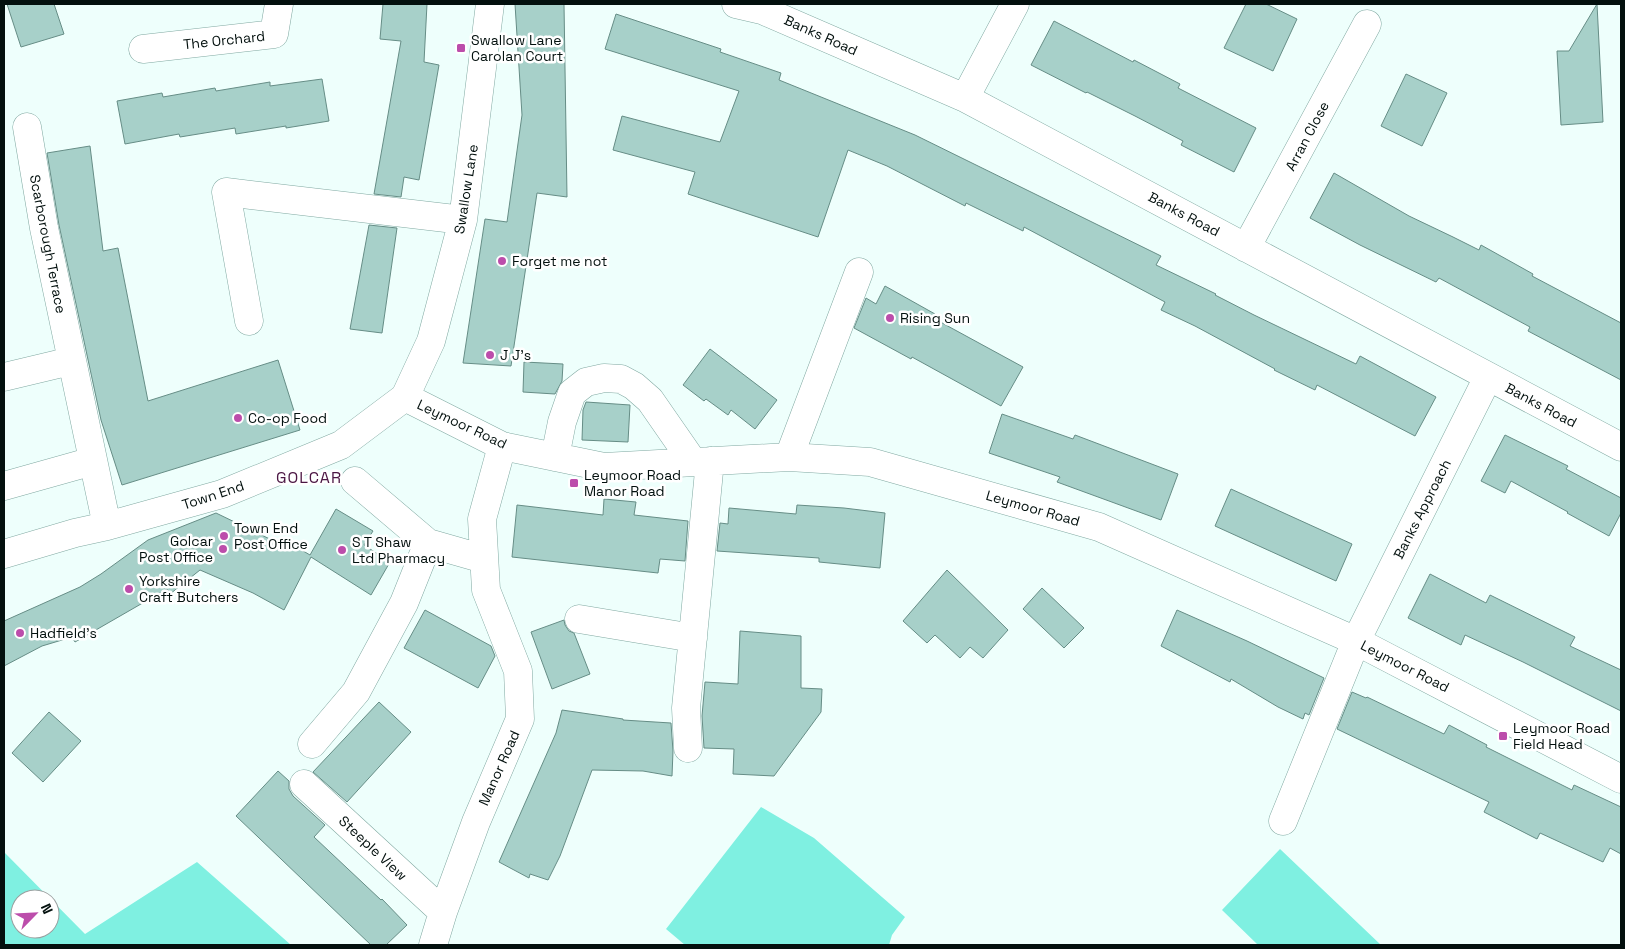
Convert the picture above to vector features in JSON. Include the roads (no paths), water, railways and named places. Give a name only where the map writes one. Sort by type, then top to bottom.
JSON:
[{"type":"street","name":"The Orchard","points":[[143,49],[274,34],[279,4]]},
{"type":"street","name":"Swallow Lane","points":[[405,396],[431,341],[463,220],[490,4]]},
{"type":"street","name":"Banks Road","points":[[736,4],[762,10],[965,98],[1621,446]]},
{"type":"street","points":[[965,98],[1015,4]]},
{"type":"street","name":"Arran Close","points":[[1246,248],[1366,24]]},
{"type":"street","name":"Scarborough Terrace","points":[[26,126],[44,228],[107,526]]},
{"type":"street","points":[[249,321],[226,192],[463,220]]},
{"type":"street","points":[[789,457],[860,272]]},
{"type":"street","points":[[4,377],[71,360]]},
{"type":"street","name":"Banks Approach","points":[[1283,821],[1356,641],[1488,376]]},
{"type":"street","points":[[555,457],[562,422],[572,393],[586,382],[604,378],[621,379],[634,386],[650,400],[702,462],[693,638],[686,708],[688,748]]},
{"type":"street","name":"Leymoor Road","points":[[405,396],[502,446],[604,468],[789,457],[870,462],[1099,527],[1356,641],[1621,779]]},
{"type":"street","name":"Town End","points":[[4,554],[222,494],[341,444],[405,396]]},
{"type":"street","name":"Manor Road","points":[[440,934],[485,798],[520,719],[518,671],[486,590],[482,519],[502,446]]},
{"type":"street","points":[[11,483],[93,461]]},
{"type":"street","points":[[355,481],[428,543],[484,559]]},
{"type":"street","points":[[312,744],[356,692],[404,603],[428,543]]},
{"type":"street","points":[[579,619],[693,638]]},
{"type":"street","name":"Steeple View","points":[[304,784],[440,934]]},
{"type":"place","name":"Swallow Lane Carolan Court","points":[[461,48]]},
{"type":"place","name":"Forget me not","points":[[502,261]]},
{"type":"place","name":"Rising Sun","points":[[890,318]]},
{"type":"place","name":"J J's","points":[[490,355]]},
{"type":"place","name":"Co-op Food","points":[[238,418]]},
{"type":"place","name":"Leymoor Road Manor Road","points":[[574,483]]},
{"type":"place","name":"Town End Post Office","points":[[224,536]]},
{"type":"place","name":"Golcar Post Office","points":[[223,549]]},
{"type":"place","name":"S T Shaw Ltd Pharmacy","points":[[342,550]]},
{"type":"place","name":"Yorkshire Craft Butchers","points":[[129,589]]},
{"type":"place","name":"Hadfield's","points":[[20,633]]},
{"type":"place","name":"Leymoor Road Field Head","points":[[1503,736]]},
{"type":"district","name":"GOLCAR","points":[[309,477]]}]
